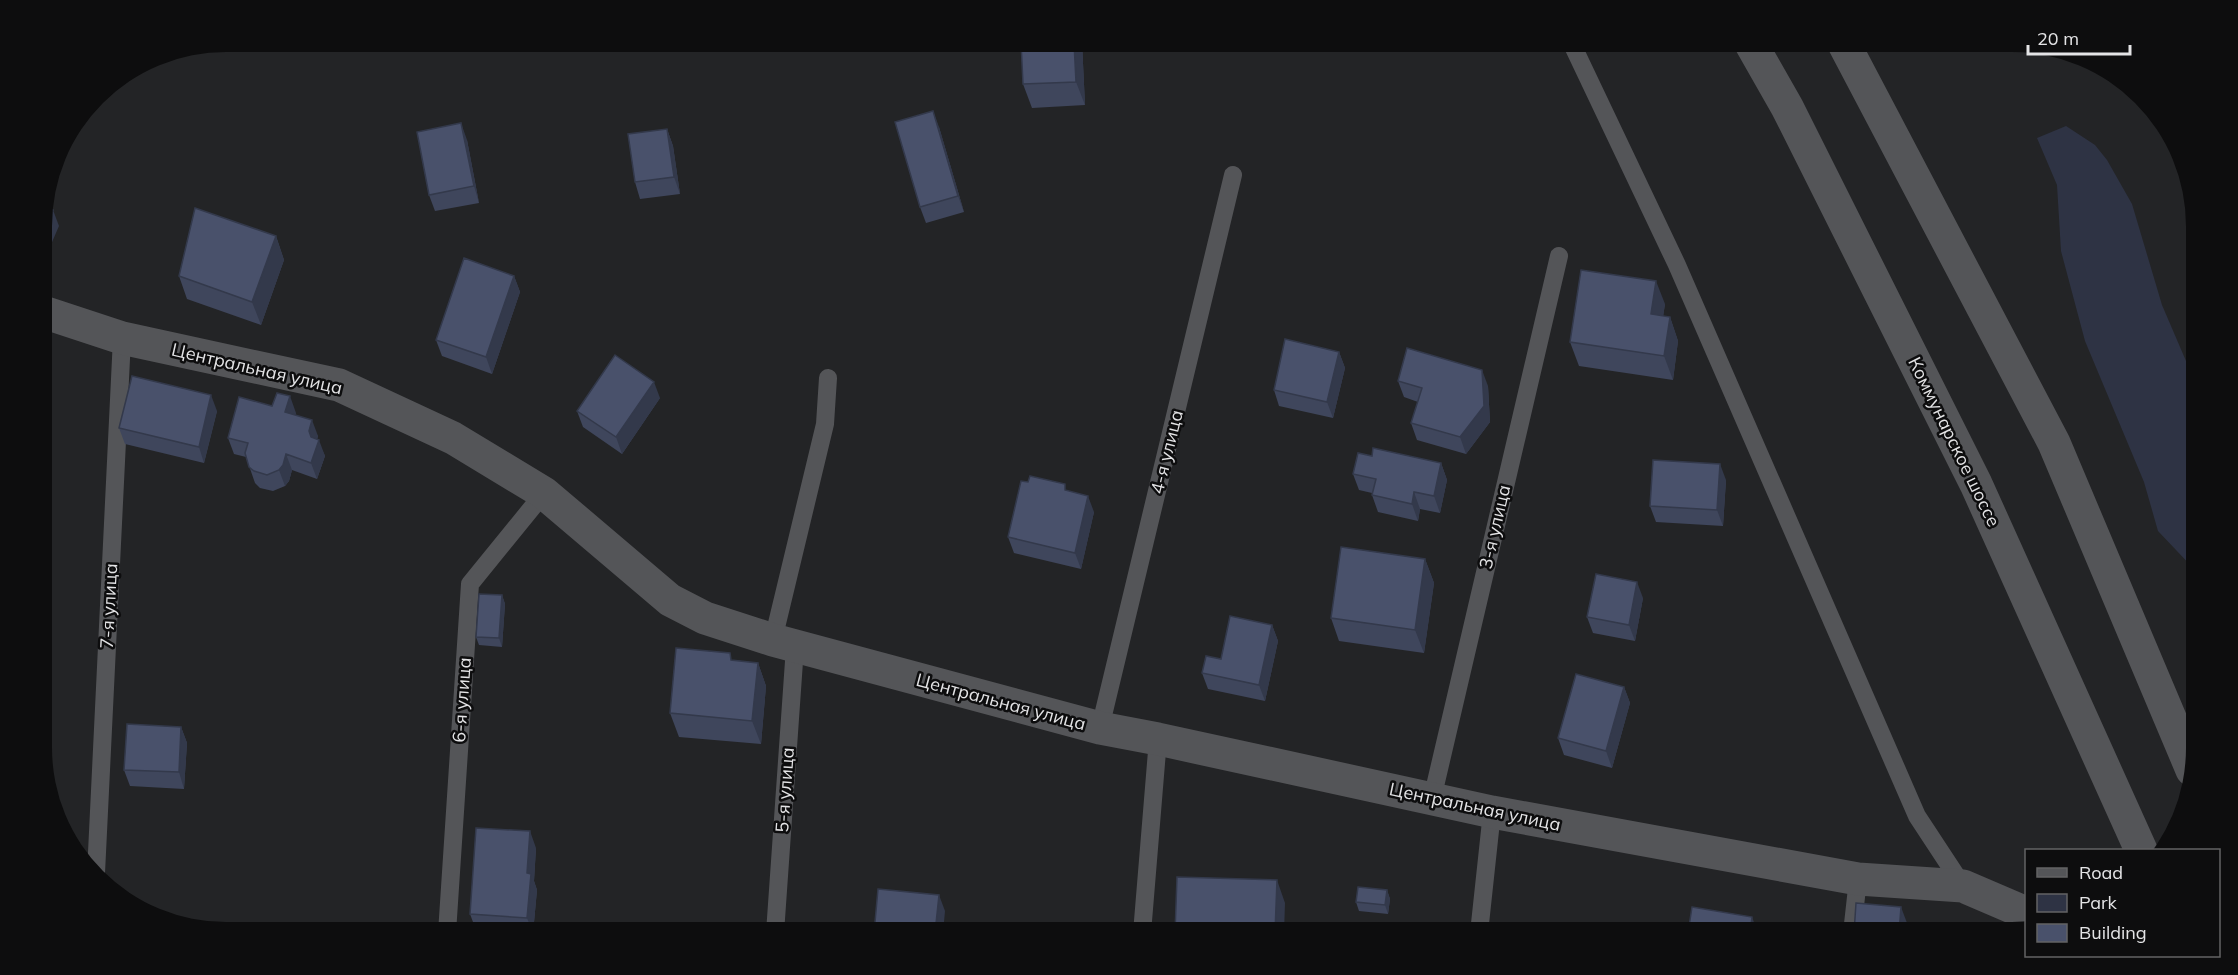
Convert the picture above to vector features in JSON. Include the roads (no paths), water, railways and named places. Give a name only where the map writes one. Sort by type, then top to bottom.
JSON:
[{"type":"street","name":"Коммунарское шоссе","points":[[1756,52],[1788,107],[1976,484],[2141,849]]},
{"type":"street","points":[[1848,52],[2054,443],[2185,754]]},
{"type":"street","name":"Центральная улица","points":[[53,315],[122,338],[339,385],[453,438],[544,493],[670,600],[705,618],[784,644],[1100,728],[1492,812],[1858,879],[1963,886],[2025,913]]},
{"type":"lane","points":[[1577,52],[1677,265],[1917,816],[1963,886]]},
{"type":"lane","name":"4-я улица","points":[[1100,728],[1233,175]]},
{"type":"lane","name":"3-я улица","points":[[1432,799],[1559,256]]},
{"type":"lane","name":"7-я улица","points":[[96,864],[122,338]]},
{"type":"lane","name":"5-я улица","points":[[775,922],[784,644],[825,424],[828,378]]},
{"type":"lane","name":"6-я улица","points":[[448,922],[470,584],[544,493]]},
{"type":"lane","points":[[1143,922],[1158,739]]},
{"type":"lane","points":[[1480,922],[1492,812]]},
{"type":"lane","points":[[1853,922],[1858,879]]}]
